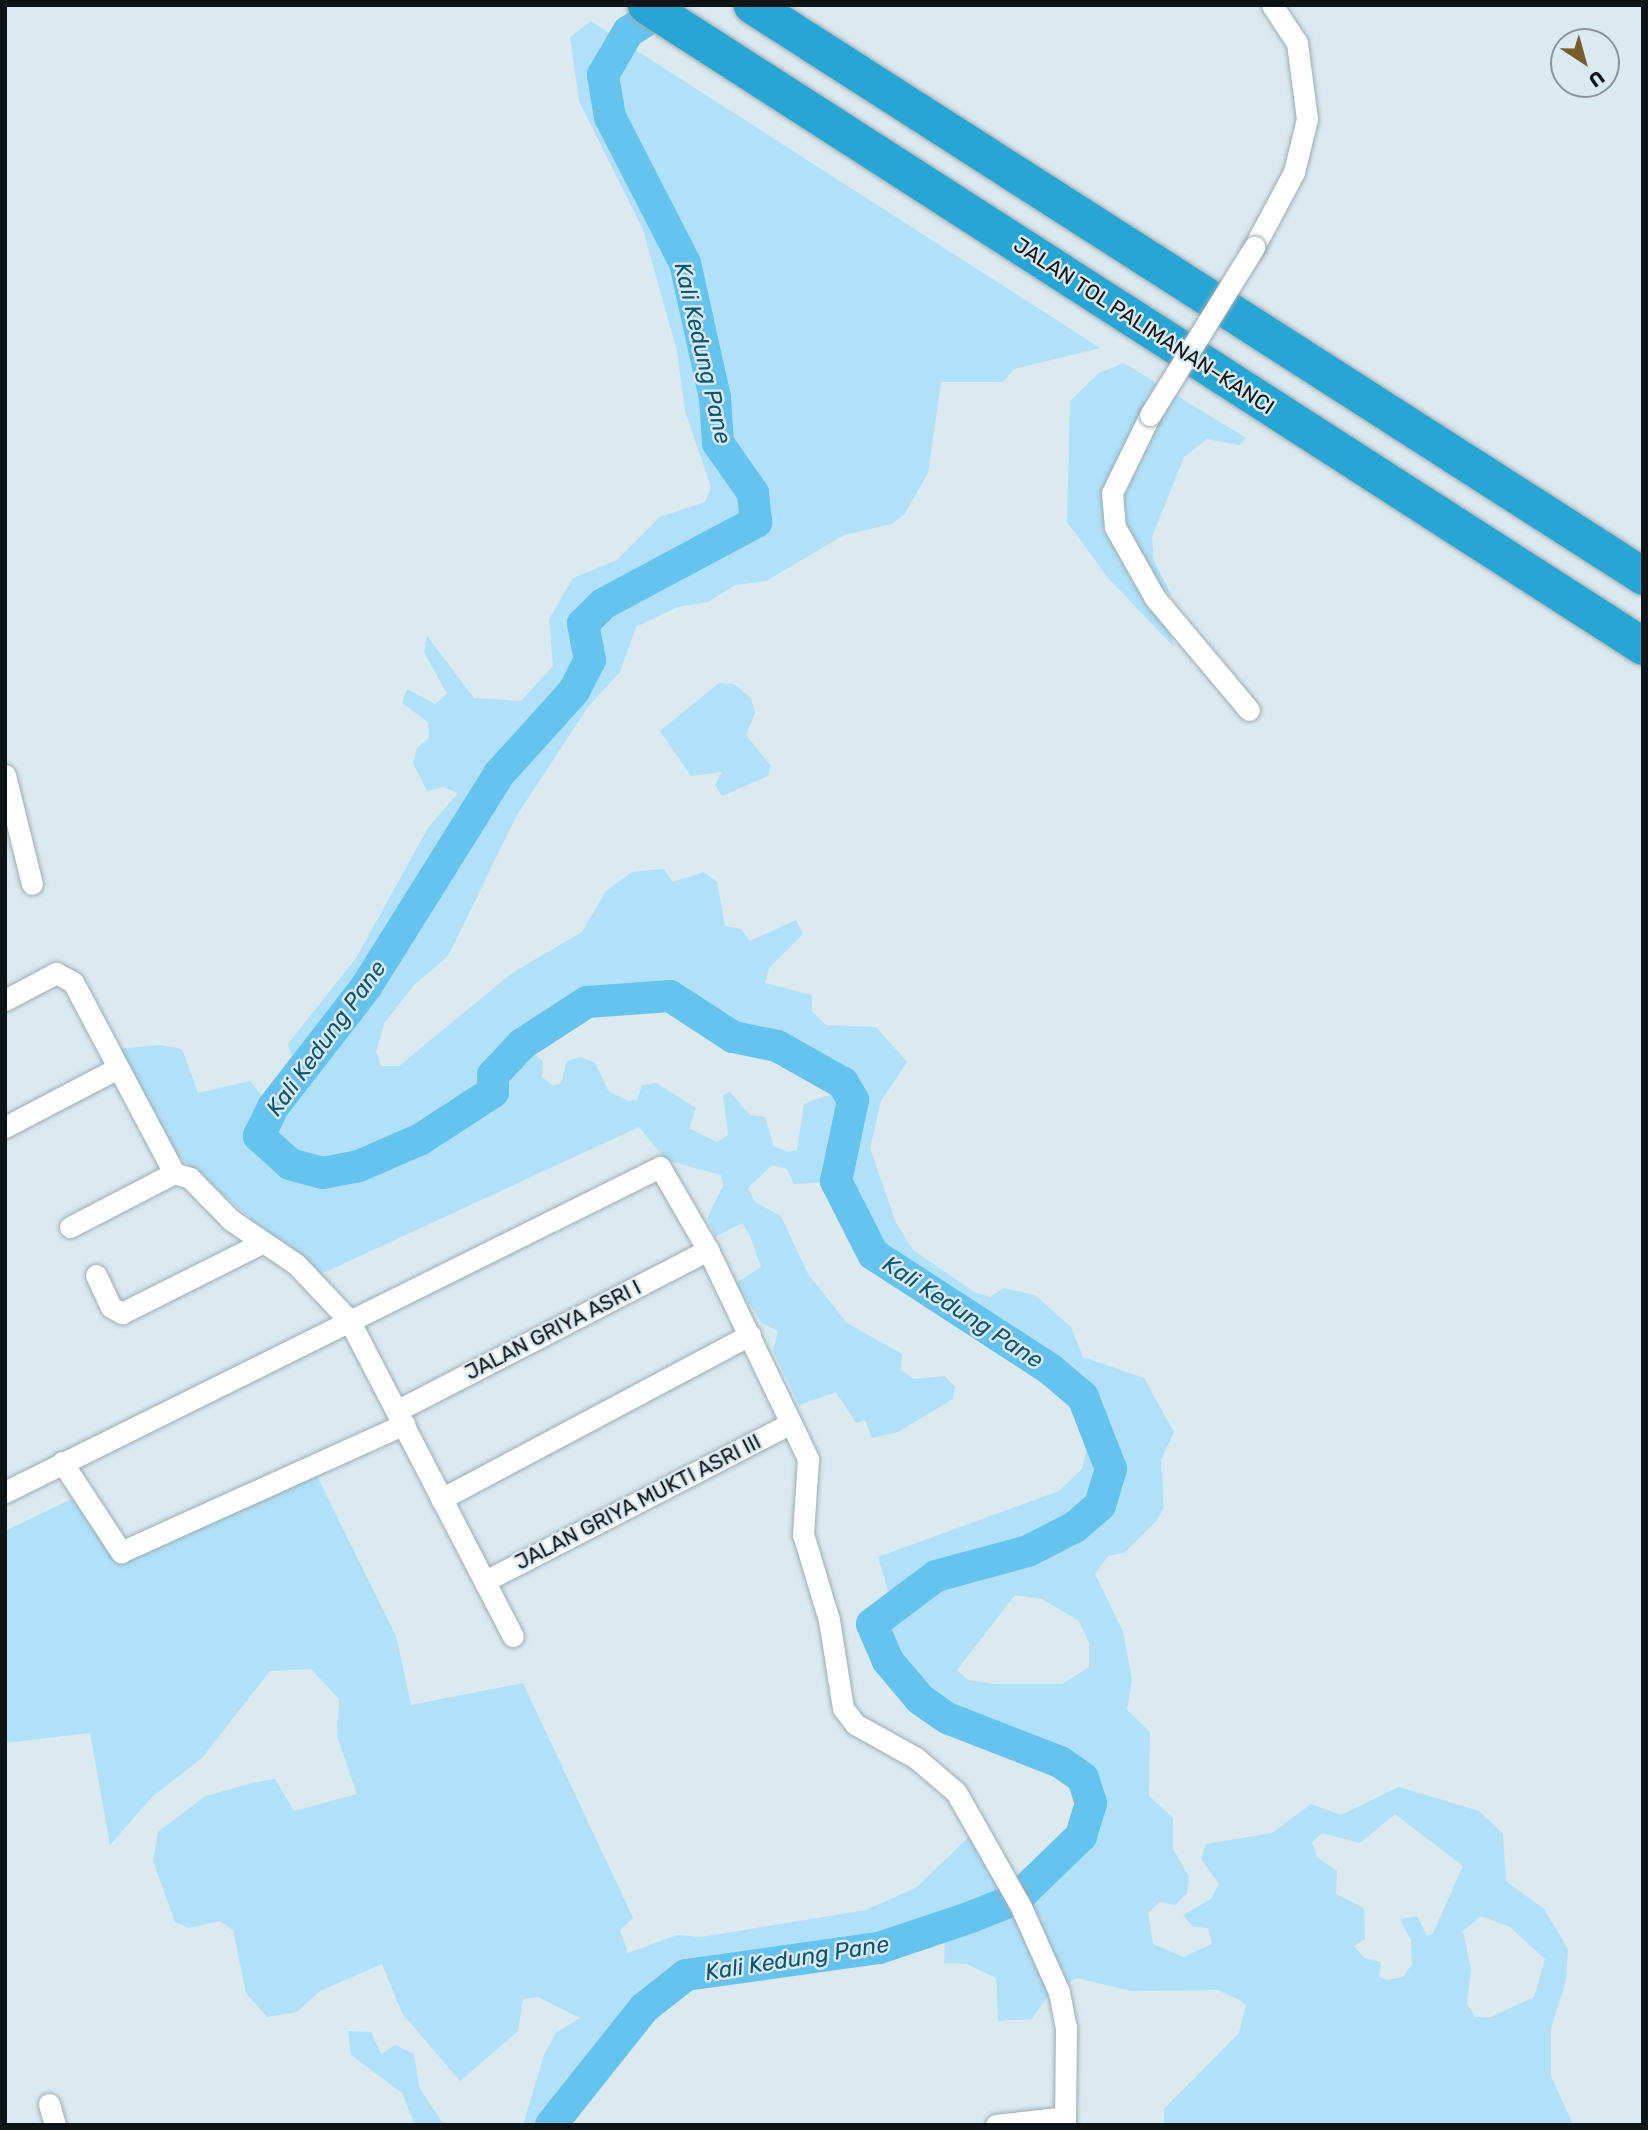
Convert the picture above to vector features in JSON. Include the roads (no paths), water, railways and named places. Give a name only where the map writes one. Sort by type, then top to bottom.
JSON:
[{"type":"highway","name":"JALAN TOL PALIMANAN–KANCI","points":[[646,5],[1643,646]]},
{"type":"highway","points":[[752,5],[1643,576]]},
{"type":"street","points":[[1250,710],[1155,598],[1115,527],[1112,494],[1150,415],[1254,247],[1294,172],[1307,119],[1297,43],[1272,5]]},
{"type":"street","points":[[5,775],[15,855],[32,884]]},
{"type":"street","points":[[5,1000],[47,975],[64,973],[81,993],[117,1068],[174,1172],[198,1184],[262,1243],[296,1264],[349,1320],[513,1636]]},
{"type":"street","points":[[5,1127],[117,1068]]},
{"type":"street","points":[[5,1492],[651,1168],[669,1175],[750,1335],[808,1459],[803,1534],[830,1620],[843,1709],[863,1730],[942,1777],[1021,1907],[1059,1993],[1065,2121],[996,2125]]},
{"type":"street","points":[[69,1227],[174,1172]]},
{"type":"street","points":[[96,1275],[111,1307],[122,1313],[262,1243]]},
{"type":"street","name":"JALAN GRIYA ASRI I","points":[[61,1462],[121,1552],[401,1417],[708,1250]]},
{"type":"street","points":[[441,1499],[750,1335]]},
{"type":"street","name":"JALAN GRIYA MUKTI ASRI III","points":[[485,1581],[791,1423]]},
{"type":"waterway","name":"Kali Kedung Pane","points":[[551,2125],[644,2008],[686,1975],[879,1948],[971,1917],[1016,1899],[1081,1836],[1091,1803],[1083,1778],[1060,1762],[947,1718],[920,1699],[888,1661],[872,1624],[936,1576],[1028,1551],[1075,1527],[1100,1505],[1111,1469],[1083,1397],[1050,1369],[873,1254],[836,1181],[853,1100],[843,1083],[777,1046],[733,1037],[670,996],[587,1002],[522,1044],[493,1075],[493,1092],[421,1139],[359,1166],[323,1173],[290,1164],[259,1136],[273,1107],[366,987],[499,774],[574,691],[590,660],[583,624],[603,604],[756,522],[753,493],[718,443],[715,398],[685,263],[610,117],[603,75],[628,32],[670,5]]}]
